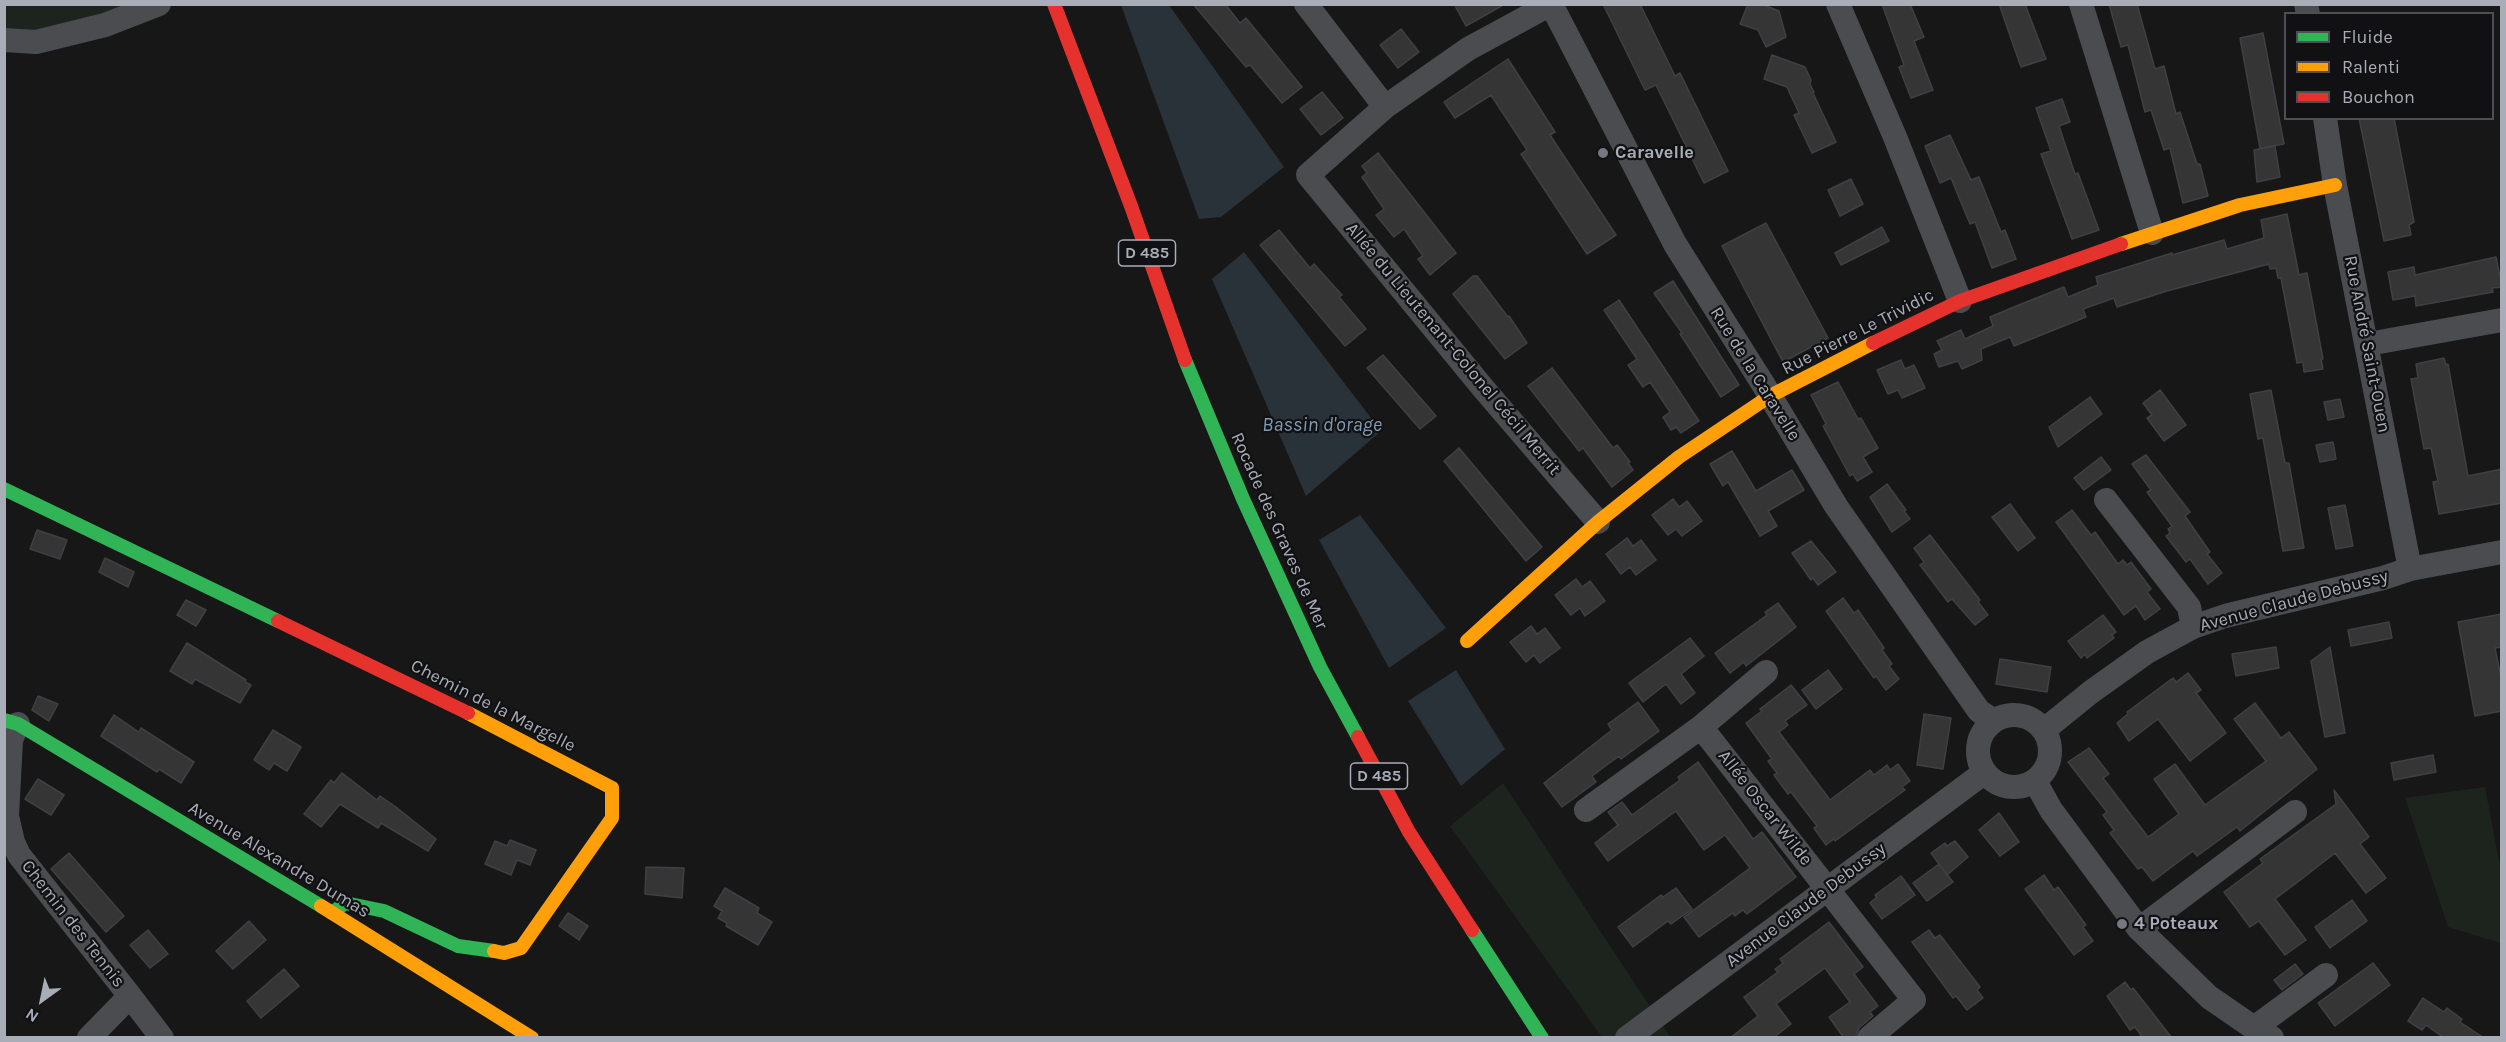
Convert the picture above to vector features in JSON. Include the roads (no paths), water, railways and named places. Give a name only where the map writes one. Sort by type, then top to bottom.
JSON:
[{"type":"street","points":[[4,40],[36,42],[105,25],[159,4]]},
{"type":"street","name":"Rocade des Graves de Mer","points":[[1054,4],[1131,206],[1175,335],[1243,499],[1320,667],[1409,832],[1542,1038]]},
{"type":"street","points":[[1306,4],[1385,107],[1468,49],[1551,5]]},
{"type":"street","points":[[1838,4],[1895,137],[1959,301]]},
{"type":"street","points":[[2081,4],[2152,233]]},
{"type":"street","name":"Rue de la Caravelle","points":[[1551,5],[1675,244],[1836,506],[1979,711],[1994,720]]},
{"type":"street","name":"Allée du Lieutenant-Colonel Cécil Merrit","points":[[1385,107],[1308,175],[1483,388],[1598,522]]},
{"type":"street","name":"Rue André Saint-Ouen","points":[[2325,120],[2335,185],[2368,344],[2410,569]]},
{"type":"street","name":"Rue Pierre Le Trividic","points":[[1467,641],[1598,522],[1679,456],[1770,396],[1959,301],[2152,233],[2240,205],[2335,185]]},
{"type":"street","points":[[2368,344],[2502,320]]},
{"type":"street","name":"Chemin de la Margelle","points":[[4,489],[400,679],[612,788],[612,818],[520,948],[504,953],[458,946],[384,911],[345,903],[332,913]]},
{"type":"street","points":[[2106,500],[2189,607],[2193,627]]},
{"type":"street","name":"Avenue Claude Debussy","points":[[2044,730],[2128,665],[2193,627],[2225,616],[2383,578],[2410,569],[2502,552]]},
{"type":"street","points":[[1586,810],[1701,727],[1766,672]]},
{"type":"street","points":[[2015,714],[2037,722],[2044,730],[2049,741],[2049,763],[2035,781],[2025,785],[2003,785],[1993,780],[1985,772],[1978,751],[1980,739],[1985,729],[1994,720],[2015,714]]},
{"type":"street","name":"Avenue Alexandre Dumas","points":[[11,722],[332,913],[532,1038]]},
{"type":"street","name":"Chemin des Tennis","points":[[11,722],[7,816],[13,842],[19,855],[130,996],[89,1038]]},
{"type":"street","name":"Allée Oscar Wilde","points":[[1701,727],[1914,1000],[1869,1038]]},
{"type":"street","name":"Avenue Claude Debussy","points":[[1627,1038],[1985,772]]},
{"type":"street","points":[[2035,781],[2051,810],[2139,929],[2210,997],[2263,1033],[2326,975]]},
{"type":"street","points":[[2139,929],[2295,812]]},
{"type":"street","points":[[130,996],[162,1038]]},
{"type":"water","points":[[1121,5],[1169,5],[1284,167],[1221,217],[1199,219]]},
{"type":"water","name":"Bassin d'orage","points":[[1244,252],[1381,431],[1306,496],[1212,279]]},
{"type":"water","points":[[1360,515],[1446,628],[1389,668],[1319,540]]},
{"type":"water","points":[[1456,670],[1505,749],[1461,786],[1408,701]]},
{"type":"place","name":"Caravelle","points":[[1603,153]]},
{"type":"place","name":"4 Poteaux","points":[[2122,924]]}]
